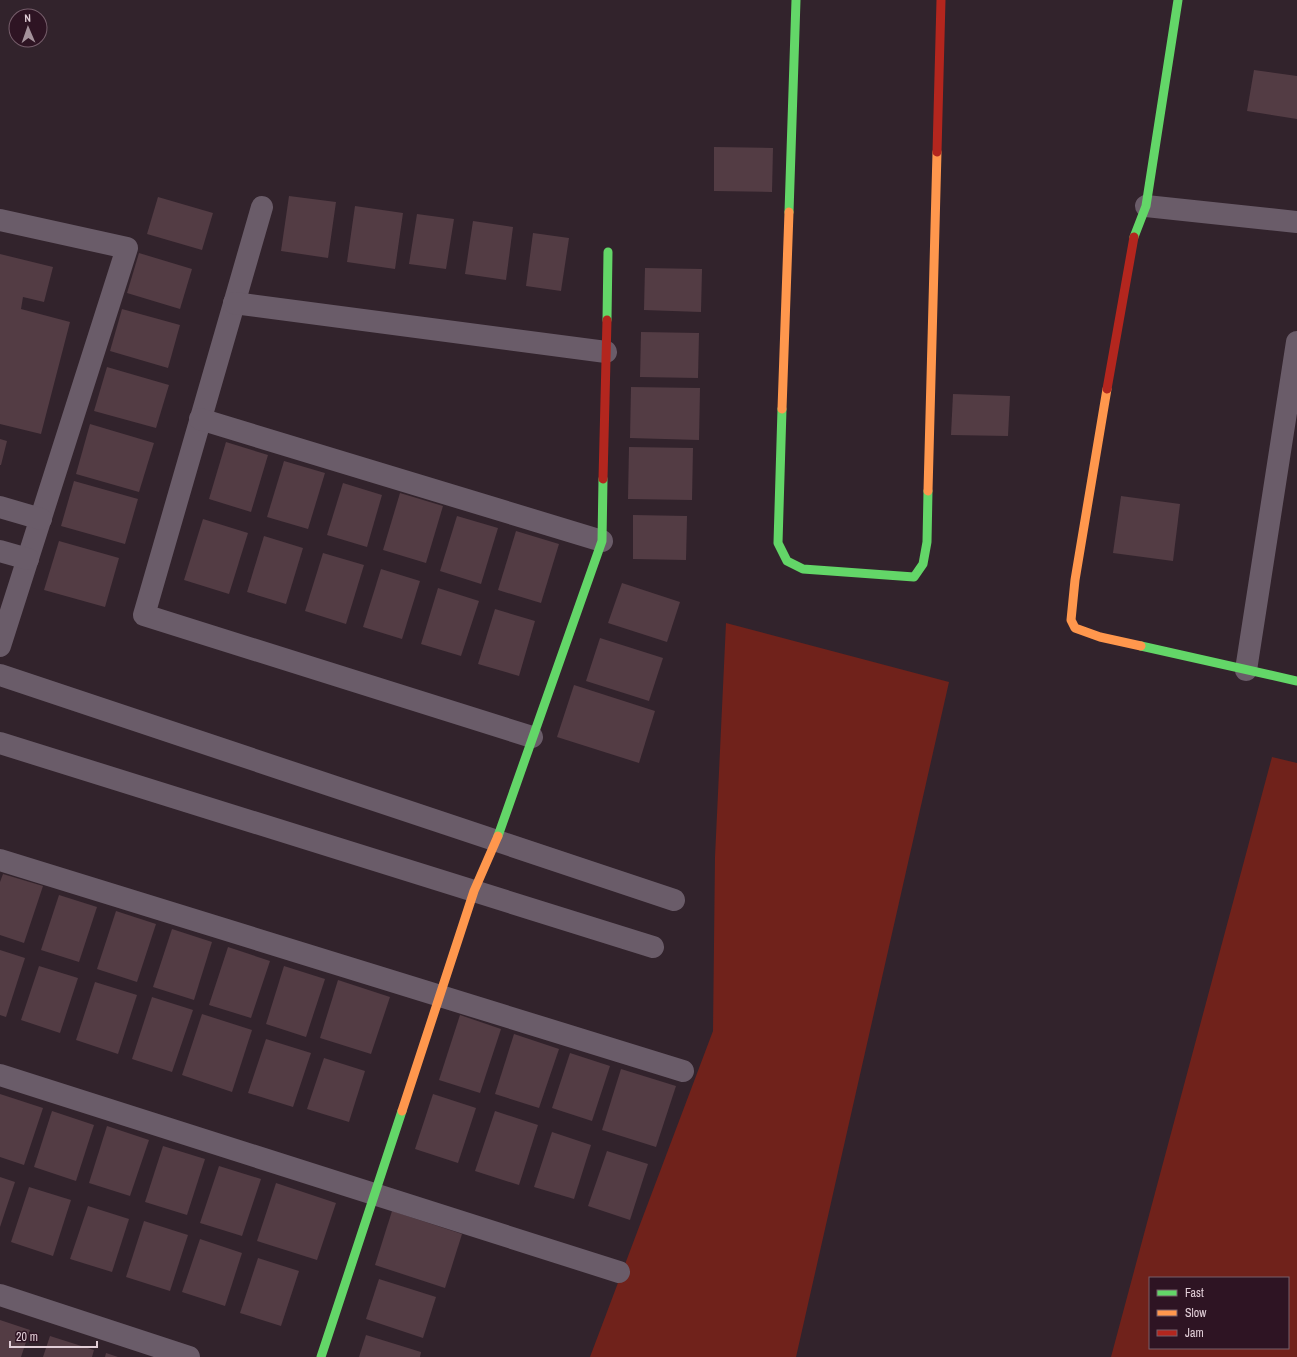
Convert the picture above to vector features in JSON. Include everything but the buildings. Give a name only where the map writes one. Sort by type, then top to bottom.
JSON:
[{"type":"street","points":[[796,0],[778,543],[787,561],[803,569],[914,577],[923,564],[927,542],[941,0]]},
{"type":"street","points":[[1178,0],[1146,206],[1134,234],[1075,580],[1071,620],[1074,628],[1100,637],[1297,681]]},
{"type":"street","points":[[1146,206],[1297,222]]},
{"type":"street","points":[[262,207],[144,615],[532,737]]},
{"type":"street","points":[[0,220],[127,248],[0,646]]},
{"type":"street","points":[[321,1357],[474,891],[496,840],[602,541],[608,252]]},
{"type":"street","points":[[234,303],[606,352]]},
{"type":"street","points":[[1246,670],[1297,342]]},
{"type":"street","points":[[200,419],[602,541]]},
{"type":"street","points":[[0,507],[41,519]]},
{"type":"street","points":[[0,551],[28,559]]},
{"type":"street","points":[[0,675],[674,900]]},
{"type":"street","points":[[0,743],[653,947]]},
{"type":"street","points":[[0,860],[683,1071]]},
{"type":"street","points":[[0,1076],[618,1272]]},
{"type":"street","points":[[0,1295],[189,1357]]},
{"type":"shaded area","points":[[726,623],[949,682],[796,1357],[590,1357],[713,1031],[715,857]]},
{"type":"shaded area","points":[[1272,757],[1297,763],[1297,1357],[1111,1357]]},
{"type":"traffic: fast","points":[[789,212],[796,0]]},
{"type":"traffic: fast","points":[[1134,237],[1146,206],[1178,0]]},
{"type":"traffic: fast","points":[[607,320],[608,252]]},
{"type":"traffic: fast","points":[[782,409],[778,543],[787,561],[803,569],[914,577],[923,564],[927,542],[928,491]]},
{"type":"traffic: fast","points":[[498,836],[602,541],[603,479]]},
{"type":"traffic: fast","points":[[1141,646],[1297,681]]},
{"type":"traffic: fast","points":[[321,1357],[402,1111]]},
{"type":"traffic: slow","points":[[928,491],[937,152]]},
{"type":"traffic: slow","points":[[782,409],[789,212]]},
{"type":"traffic: slow","points":[[1107,389],[1075,580],[1071,620],[1075,628],[1100,637],[1141,646]]},
{"type":"traffic: slow","points":[[402,1111],[474,891],[498,836]]},
{"type":"traffic: jam","points":[[937,152],[941,0]]},
{"type":"traffic: jam","points":[[1107,389],[1134,237]]},
{"type":"traffic: jam","points":[[603,479],[607,320]]}]
